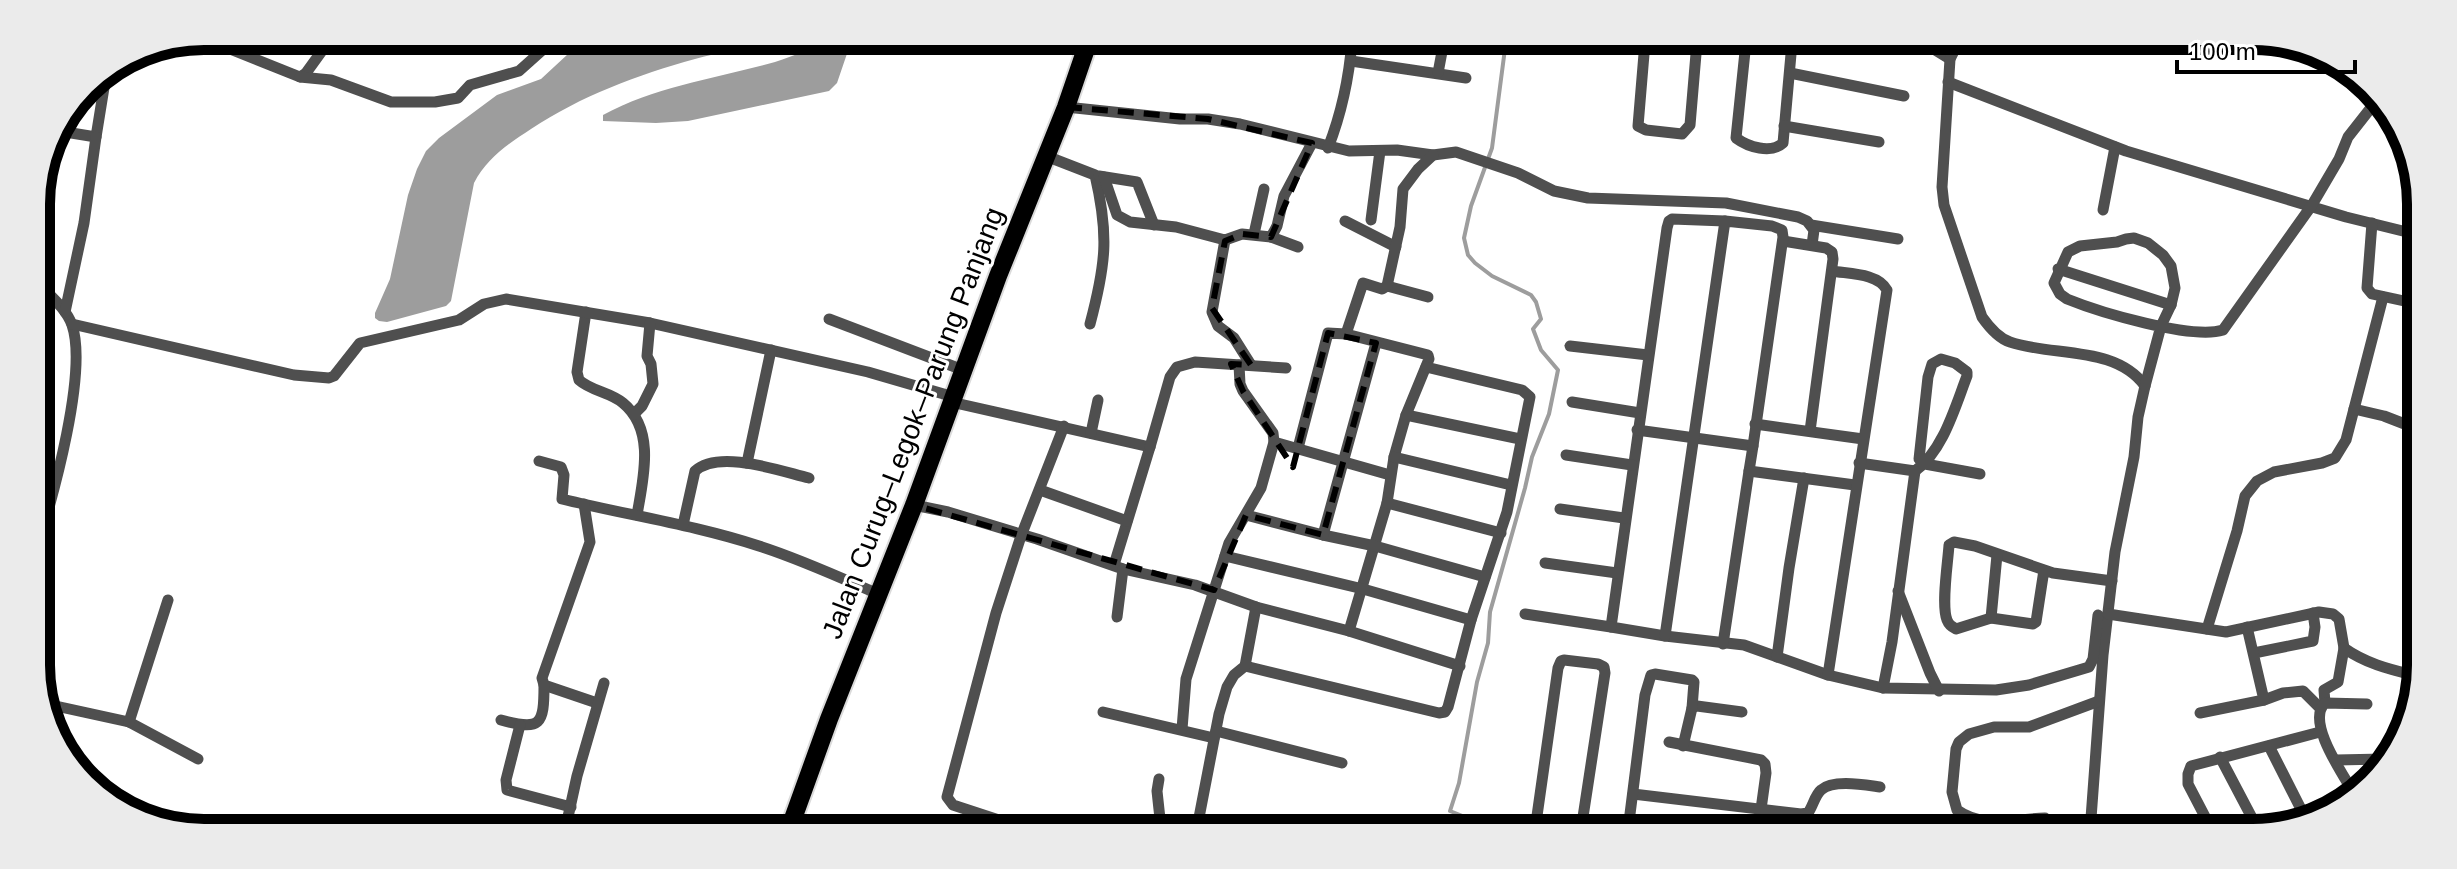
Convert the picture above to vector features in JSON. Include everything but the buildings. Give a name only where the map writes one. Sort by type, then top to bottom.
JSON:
[{"type":"main road","name":"Jalan Curug–Legok–Parung Panjang","points":[[793,819],[1086,50]]},
{"type":"street","points":[[232,50],[300,77],[331,80],[391,102],[435,102],[458,98],[470,85],[519,71],[542,50]]},
{"type":"street","points":[[300,77],[323,50]]},
{"type":"street","points":[[1328,148],[1340,116],[1352,50]]},
{"type":"street","points":[[1438,73],[1442,50]]},
{"type":"street","points":[[1644,50],[1638,126],[1646,130],[1682,134],[1690,125],[1696,50]]},
{"type":"street","points":[[1745,50],[1736,138],[1750,146],[1777,148],[1783,143],[1792,50]]},
{"type":"street","points":[[1935,50],[1950,59]]},
{"type":"street","points":[[1954,50],[1950,59],[1942,187],[1944,205],[1982,317],[1989,327],[2010,342],[2105,359],[2122,365],[2140,378],[2145,386]]},
{"type":"street","points":[[1351,61],[1466,78]]},
{"type":"street","points":[[1790,73],[1904,96]]},
{"type":"street","points":[[1948,82],[2115,147],[2346,217],[2407,232]]},
{"type":"street","points":[[65,312],[84,223],[104,86]]},
{"type":"street","points":[[1525,614],[1744,645],[1828,675],[1883,688],[1939,691],[2014,688],[2089,667],[2112,581],[2145,386],[2161,326],[2175,288],[2171,266],[2156,249],[2140,240],[2080,246],[2068,252],[2058,269],[2054,283],[2067,299],[2161,326],[2207,333],[2223,330],[2312,205],[2348,137],[2371,106]]},
{"type":"street","points":[[1066,107],[1208,119],[1255,127],[1349,151],[1397,150],[1433,155],[1456,152],[1508,169],[1554,191],[1588,198],[1726,203],[1798,217],[1811,225],[1898,239]]},
{"type":"street","points":[[1784,126],[1879,142]]},
{"type":"street","points":[[68,132],[96,137]]},
{"type":"street","points":[[1271,237],[1284,196],[1312,143]]},
{"type":"street","points":[[2103,210],[2115,147]]},
{"type":"street","points":[[1371,220],[1380,151]]},
{"type":"street","points":[[1387,286],[1400,227],[1403,189],[1433,155]]},
{"type":"street","points":[[1046,156],[1099,176],[1137,182],[1154,225]]},
{"type":"street","points":[[1099,176],[1117,215],[1130,222],[1176,227],[1225,240],[1242,234],[1254,234],[1298,247]]},
{"type":"street","points":[[1090,324],[1105,254],[1099,176]]},
{"type":"street","points":[[1254,234],[1264,189]]},
{"type":"street","points":[[1345,221],[1396,247]]},
{"type":"street","points":[[1611,627],[1624,518],[1669,221],[1725,221],[1777,228],[1782,230],[1783,241],[1723,644]]},
{"type":"street","points":[[1665,636],[1725,221]]},
{"type":"street","points":[[2372,223],[2367,288],[2372,294],[2407,302]]},
{"type":"street","points":[[1811,225],[1814,230],[1812,245]]},
{"type":"street","points":[[1182,729],[1186,679],[1214,590],[1232,535],[1261,488],[1274,442],[1269,425],[1240,384],[1245,365],[1234,338],[1218,326],[1212,312],[1225,240]]},
{"type":"street","points":[[1783,241],[1826,248],[1832,252],[1810,431]]},
{"type":"street","points":[[2058,269],[2171,305]]},
{"type":"street","points":[[1828,675],[1887,290],[1883,283],[1870,277],[1832,271]]},
{"type":"street","points":[[1346,334],[1363,283],[1428,297]]},
{"type":"street","points":[[50,296],[72,324],[77,368],[50,496]]},
{"type":"street","points":[[2207,629],[2245,496],[2257,481],[2274,472],[2335,458],[2346,440],[2383,297]]},
{"type":"street","points":[[72,324],[294,375],[329,378],[334,376],[360,343],[459,320],[484,304],[497,300],[518,301],[650,323],[868,372],[952,399],[1150,447]]},
{"type":"street","points":[[586,312],[577,372],[579,380],[623,402],[634,414],[640,428],[646,459],[637,515]]},
{"type":"street","points":[[829,319],[963,370]]},
{"type":"street","points":[[634,414],[642,406],[653,384],[647,356],[650,323]]},
{"type":"street","points":[[1298,448],[1326,336],[1332,332],[1346,334],[1425,353],[1429,357],[1406,415],[1390,475],[1387,503],[1349,631]]},
{"type":"street","points":[[1323,535],[1376,343]]},
{"type":"street","points":[[1570,346],[1648,355]]},
{"type":"street","points":[[747,463],[771,350]]},
{"type":"street","points":[[1883,688],[1920,467],[1919,451],[1928,377],[1935,361],[1945,360],[1955,363],[1967,372],[1967,376],[1941,438],[1920,467]]},
{"type":"street","points":[[1117,617],[1118,567],[1127,521],[1170,377],[1177,367],[1195,362],[1286,368]]},
{"type":"street","points":[[1245,666],[1445,712],[1471,620],[1501,533],[1530,397],[1526,392],[1426,367]]},
{"type":"street","points":[[1091,433],[1098,400]]},
{"type":"street","points":[[1572,402],[1640,413]]},
{"type":"street","points":[[2354,409],[2407,425]]},
{"type":"street","points":[[1406,415],[1520,439]]},
{"type":"street","points":[[1755,424],[1863,439]]},
{"type":"street","points":[[996,819],[953,805],[947,797],[996,613],[1021,536],[1064,426]]},
{"type":"street","points":[[1637,430],[1753,446]]},
{"type":"street","points":[[1274,442],[1390,475]]},
{"type":"street","points":[[1566,455],[1632,465]]},
{"type":"street","points":[[1394,457],[1511,485]]},
{"type":"street","points":[[539,461],[561,467],[564,475],[562,499],[683,525],[791,557],[878,594]]},
{"type":"street","points":[[683,525],[698,468],[719,463],[747,463],[809,478]]},
{"type":"street","points":[[1859,463],[1980,474]]},
{"type":"street","points":[[1749,471],[1855,485]]},
{"type":"street","points":[[1777,657],[1804,478]]},
{"type":"street","points":[[1040,490],[1127,521]]},
{"type":"street","points":[[1387,503],[1501,533]]},
{"type":"street","points":[[501,720],[532,726],[541,717],[542,678],[590,542],[584,504]]},
{"type":"street","points":[[914,505],[948,512],[1118,567],[1214,590],[1256,607],[1349,631],[1460,666]]},
{"type":"street","points":[[1560,509],[1624,518]]},
{"type":"street","points":[[1246,515],[1485,577]]},
{"type":"street","points":[[2044,570],[2036,622],[2033,624],[1991,618],[1960,629],[1952,627],[1945,616],[1949,545],[1954,542],[1975,546],[2044,570],[2112,581]]},
{"type":"street","points":[[1991,618],[1997,555]]},
{"type":"street","points":[[1225,556],[1363,589],[1471,620]]},
{"type":"street","points":[[1545,563],[1617,573]]},
{"type":"street","points":[[1898,591],[1939,691]]},
{"type":"street","points":[[129,722],[168,600]]},
{"type":"street","points":[[1199,819],[1227,687],[1234,675],[1245,666],[1256,607]]},
{"type":"street","points":[[2103,614],[2226,632],[2313,613],[2329,613],[2339,619],[2344,648],[2338,682],[2324,690],[2320,732],[2350,785]]},
{"type":"street","points":[[2254,653],[2313,641],[2313,613]]},
{"type":"street","points":[[2091,819],[2103,614]]},
{"type":"street","points":[[2247,627],[2264,700]]},
{"type":"street","points":[[2344,648],[2356,657],[2407,673]]},
{"type":"street","points":[[1537,819],[1558,668],[1564,660],[1598,664],[1604,667],[1605,673],[1583,819]]},
{"type":"street","points":[[1630,819],[1645,695],[1651,675],[1694,682],[1692,708],[1683,746]]},
{"type":"street","points":[[568,819],[604,683]]},
{"type":"street","points":[[544,685],[597,703]]},
{"type":"street","points":[[2200,713],[2303,691],[2322,706],[2367,704]]},
{"type":"street","points":[[1975,819],[1957,810],[1952,792],[1959,742],[1969,734],[1994,727],[2029,727],[2099,701]]},
{"type":"street","points":[[56,706],[129,722],[198,759]]},
{"type":"street","points":[[1692,708],[1742,712]]},
{"type":"street","points":[[1103,712],[1342,763]]},
{"type":"street","points":[[520,725],[506,780],[507,790],[571,807]]},
{"type":"street","points":[[2206,819],[2190,791],[2187,779],[2191,766],[2320,732]]},
{"type":"street","points":[[1669,742],[1761,760],[1766,773],[1761,819]]},
{"type":"street","points":[[2269,746],[2302,811]]},
{"type":"street","points":[[2220,757],[2253,819]]},
{"type":"street","points":[[2336,760],[2375,759]]},
{"type":"street","points":[[1159,779],[1160,819]]},
{"type":"street","points":[[1633,794],[1801,814],[1808,813],[1818,792],[1829,785],[1857,783],[1880,787]]},
{"type":"street","points":[[2031,819],[2045,818]]},
{"type":"highlighted area","points":[[1066,107],[1208,119],[1312,143],[1271,237],[1242,234],[1225,241],[1212,308],[1251,365],[1231,364],[1243,391],[1293,467],[1328,333],[1376,343],[1323,535],[1246,515],[1214,590],[914,505]]},
{"type":"shaded area","points":[[580,50],[731,50],[631,79],[570,106],[514,140],[492,159],[474,183],[451,301],[446,306],[387,322],[379,321],[375,313],[390,279],[408,195],[426,151],[497,95],[541,79],[568,54]]},
{"type":"shaded area","points":[[807,50],[848,50],[837,83],[829,91],[688,121],[603,121],[603,115],[644,97]]},
{"type":"shaded area","points":[[926,50],[954,50],[941,53]]},
{"type":"waterway","points":[[1470,819],[1450,811],[1459,783],[1477,682],[1488,643],[1490,612],[1532,457],[1549,414],[1558,370],[1541,350],[1533,329],[1541,319],[1536,302],[1531,295],[1492,276],[1475,263],[1468,255],[1464,238],[1471,206],[1492,148],[1505,50]]}]
